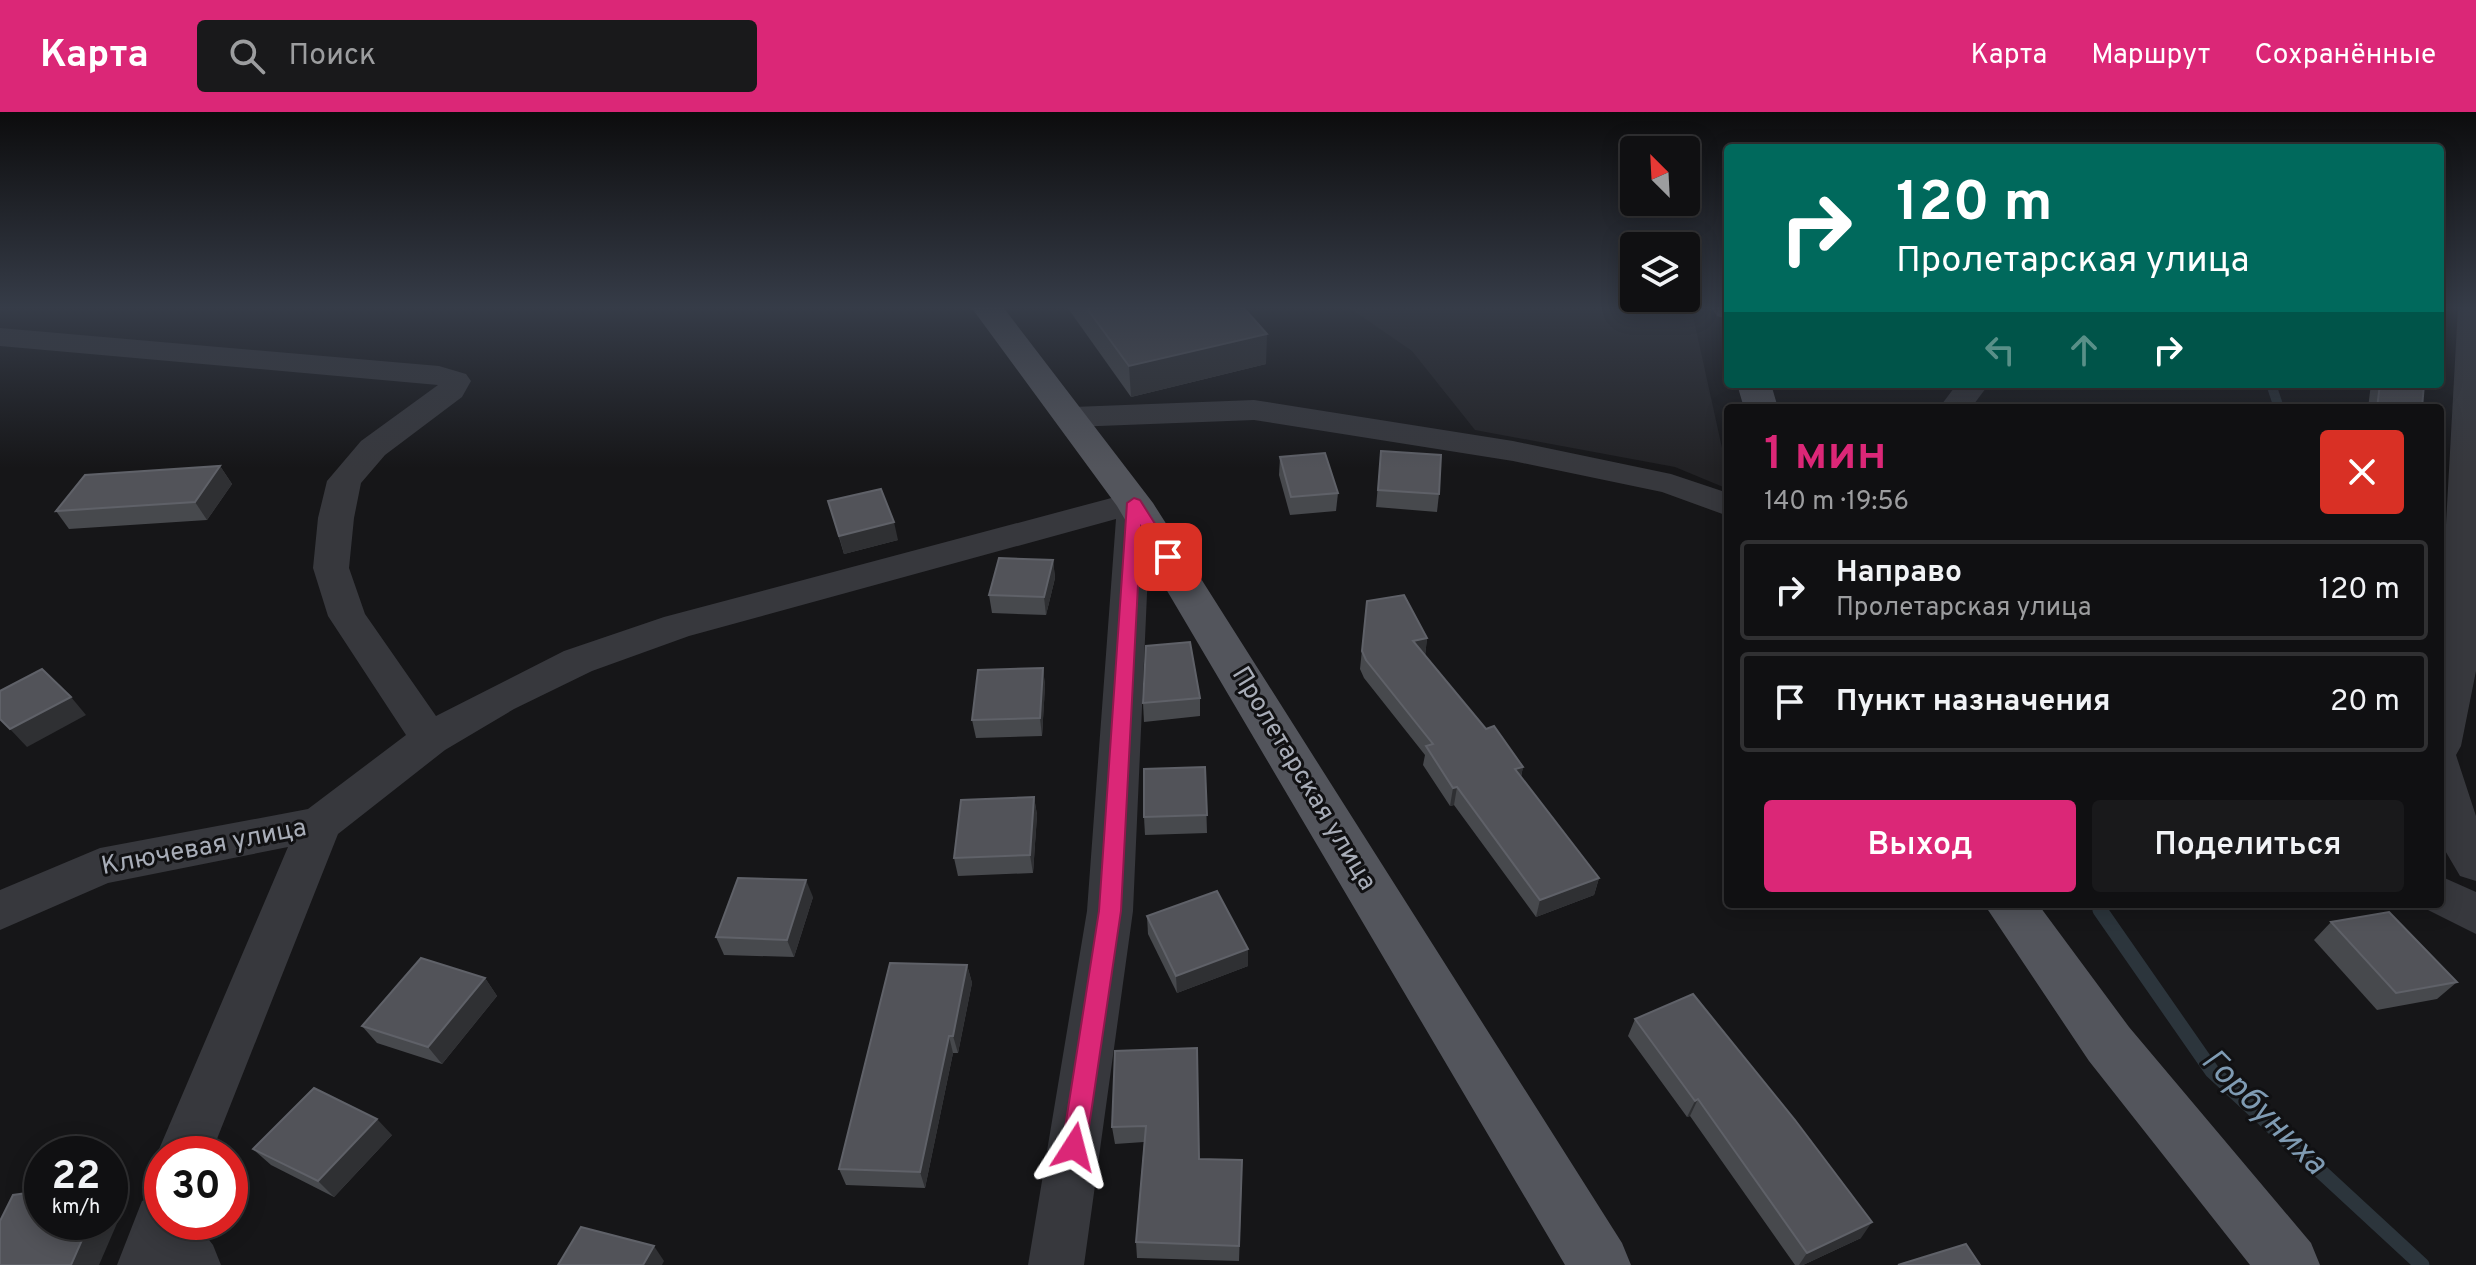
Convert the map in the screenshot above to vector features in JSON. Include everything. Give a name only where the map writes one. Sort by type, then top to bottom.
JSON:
[{"type":"main road","name":"Пролетарская улица","points":[[1029,361],[1134,503],[1600,1265]]},
{"type":"main road","points":[[2012,908],[2109,1044],[2289,1265]]},
{"type":"street","points":[[275,361],[439,375],[455,381],[451,390],[373,448],[344,481],[336,518],[331,568],[347,616],[430,739]]},
{"type":"street","points":[[2444,728],[2458,663],[2470,361]]},
{"type":"street","points":[[1073,417],[1254,410],[1513,451],[1671,484],[1724,504]]},
{"type":"street","points":[[191,1136],[320,824],[430,739],[500,699],[578,661],[677,626],[1134,503],[1110,911],[1056,1265]]},
{"type":"street","points":[[2444,779],[2460,838],[2476,863]]},
{"type":"street","name":"Ключевая улица","points":[[0,911],[100,866],[320,824]]},
{"type":"street","points":[[2444,897],[2476,915]]},
{"type":"shaded area","points":[[1420,361],[1703,361],[1724,457],[1724,487],[1675,467],[1475,430]]},
{"type":"building","points":[[1125,361],[1151,361],[1129,366]]},
{"type":"building","points":[[2380,388],[2424,388],[2422,404],[2378,404]]},
{"type":"building","points":[[1381,451],[1441,455],[1439,494],[1378,490]]},
{"type":"building","points":[[1325,453],[1338,493],[1291,497],[1280,457]]},
{"type":"building","points":[[220,466],[195,502],[56,511],[85,475]]},
{"type":"building","points":[[881,489],[894,522],[839,536],[828,501]]},
{"type":"building","points":[[999,558],[1053,560],[1044,597],[989,595]]},
{"type":"building","points":[[1404,595],[1427,638],[1413,641],[1486,729],[1494,726],[1523,767],[1515,769],[1599,878],[1540,900],[1457,787],[1453,788],[1426,746],[1433,744],[1362,651],[1367,601]]},
{"type":"building","points":[[1190,642],[1200,698],[1143,703],[1146,646]]},
{"type":"building","points":[[1043,668],[1040,718],[972,720],[978,670]]},
{"type":"building","points":[[42,669],[71,697],[10,729],[0,719],[0,691]]},
{"type":"building","points":[[1205,767],[1207,815],[1144,817],[1144,769]]},
{"type":"building","points":[[1034,797],[1030,855],[954,858],[961,800]]},
{"type":"building","points":[[738,878],[806,880],[787,940],[716,937]]},
{"type":"building","points":[[1217,891],[1248,949],[1176,976],[1147,916]]},
{"type":"building","points":[[2389,912],[2457,982],[2396,993],[2331,922]]},
{"type":"building","points":[[421,958],[485,978],[428,1047],[362,1026]]},
{"type":"building","points":[[890,963],[967,965],[920,1172],[839,1169]]},
{"type":"building","points":[[1693,994],[1795,1120],[1872,1222],[1807,1253],[1698,1099],[1695,1101],[1635,1019]]},
{"type":"building","points":[[1197,1048],[1199,1159],[1242,1160],[1239,1246],[1136,1242],[1146,1126],[1112,1127],[1115,1051]]},
{"type":"building","points":[[314,1088],[377,1119],[318,1181],[253,1149]]},
{"type":"building","points":[[24,1193],[24,1240],[82,1240],[71,1265],[0,1265],[0,1221],[13,1195]]},
{"type":"building","points":[[581,1227],[654,1246],[643,1265],[558,1265]]},
{"type":"building","points":[[1966,1244],[1980,1265],[1898,1265]]},
{"type":"waterway","name":"Горбуниха","points":[[2272,388],[2278,404]]},
{"type":"waterway","name":"Горбуниха","points":[[2101,908],[2212,1071],[2422,1265]]},
{"type":"route","points":[[1074,1147],[1110,911],[1134,503],[1168,557]]}]
